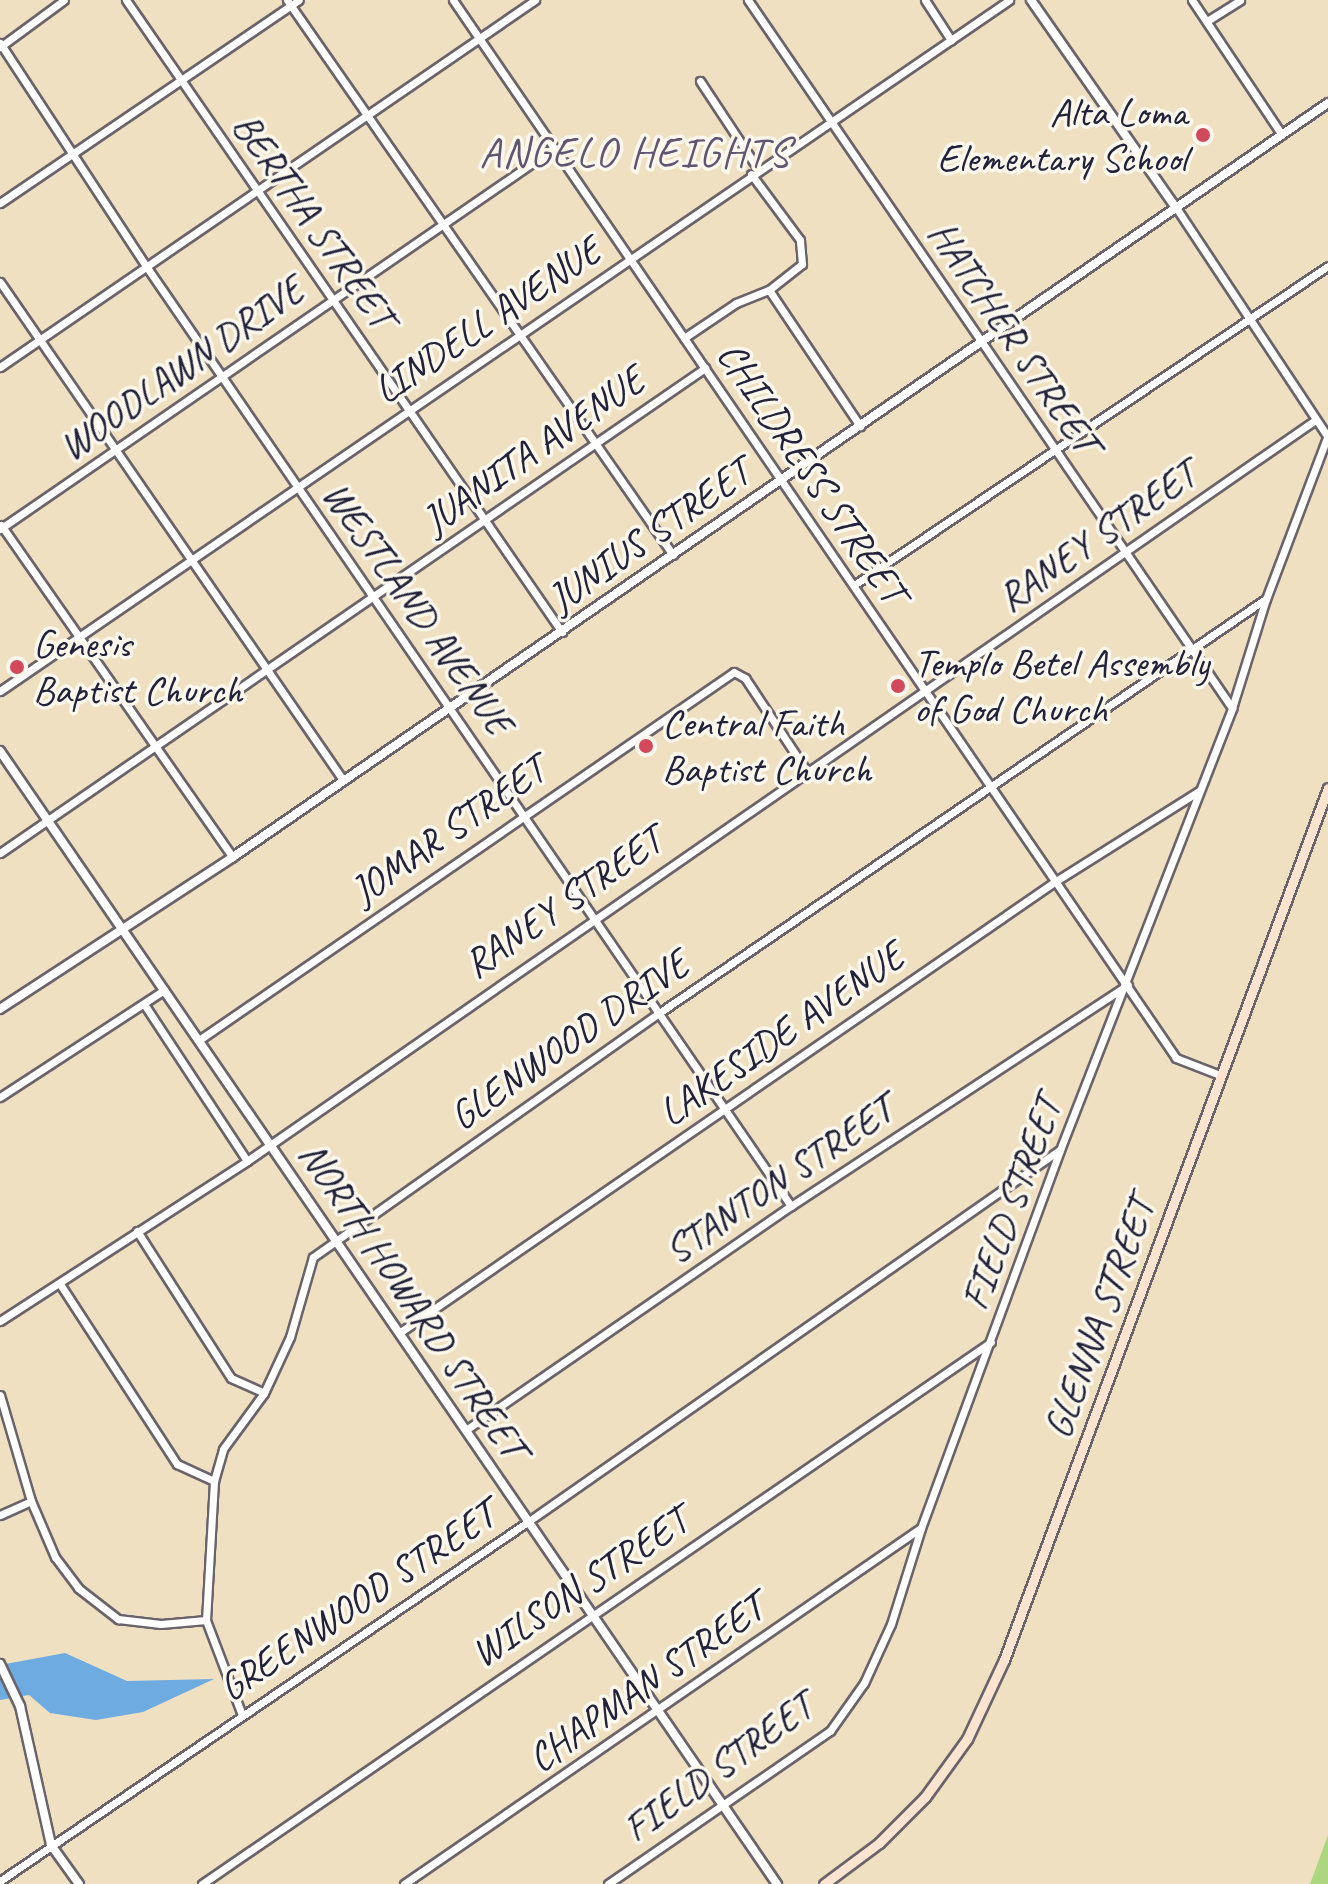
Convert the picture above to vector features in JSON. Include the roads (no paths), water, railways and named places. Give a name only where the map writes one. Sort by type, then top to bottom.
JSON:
[{"type":"main road","name":"GLENNA STREET","points":[[824,1884],[879,1843],[925,1797],[967,1739],[1004,1660],[1328,788]]},
{"type":"street","points":[[1,45],[64,0]]},
{"type":"street","name":"BERTHA STREET","points":[[126,0],[562,632]]},
{"type":"street","points":[[0,203],[289,3],[299,0]]},
{"type":"street","name":"CHILDRESS STREET","points":[[453,0],[1176,1058],[1220,1075]]},
{"type":"street","points":[[0,367],[535,0]]},
{"type":"street","name":"HATCHER STREET","points":[[748,0],[1232,708]]},
{"type":"street","points":[[925,0],[951,40]]},
{"type":"street","name":"LINDELL AVENUE","points":[[0,691],[515,335],[1009,0]]},
{"type":"street","points":[[1031,0],[1177,209],[1328,436]]},
{"type":"street","points":[[1192,0],[1282,135]]},
{"type":"street","points":[[1207,21],[1240,0]]},
{"type":"street","points":[[289,3],[515,335],[673,555]]},
{"type":"street","name":"WESTLAND AVENUE","points":[[1,45],[146,266],[452,705],[522,814],[791,1206]]},
{"type":"street","points":[[684,338],[736,303],[769,290],[795,274],[803,253],[800,240],[700,81]]},
{"type":"street","name":"JUNIUS STREET","points":[[0,1009],[233,857],[1328,103]]},
{"type":"street","name":"WOODLAWN DRIVE","points":[[1,526],[113,453],[554,148]]},
{"type":"street","points":[[854,585],[1328,266]]},
{"type":"street","points":[[0,282],[113,453],[343,780]]},
{"type":"street","points":[[769,290],[860,426]]},
{"type":"street","name":"JUANITA AVENUE","points":[[0,853],[373,595],[487,522],[593,444],[705,368]]},
{"type":"street","name":"RANEY STREET","points":[[0,1321],[247,1161],[594,917],[806,770],[927,692],[1315,420]]},
{"type":"street","name":"FIELD STREET","points":[[608,1884],[830,1731],[864,1683],[891,1624],[921,1528],[1060,1150],[1128,984],[1232,708],[1266,599],[1328,436]]},
{"type":"street","points":[[1,526],[83,635],[153,745],[233,857]]},
{"type":"street","name":"GLENWOOD DRIVE","points":[[242,1715],[206,1620],[214,1481],[223,1449],[264,1393],[290,1337],[313,1257],[659,1013],[1266,599]]},
{"type":"street","name":"JOMAR STREET","points":[[199,1040],[522,814],[734,672],[745,678],[806,770]]},
{"type":"street","name":"NORTH HOWARD STREET","points":[[0,751],[777,1884]]},
{"type":"street","name":"LAKESIDE AVENUE","points":[[399,1333],[1056,881],[1200,790]]},
{"type":"street","name":"STANTON STREET","points":[[466,1430],[791,1206],[1128,984]]},
{"type":"street","points":[[0,1097],[164,990]]},
{"type":"street","points":[[144,1004],[247,1161]]},
{"type":"street","name":"GREENWOOD STREET","points":[[0,1881],[529,1521],[1060,1150]]},
{"type":"street","points":[[137,1231],[231,1378],[264,1393]]},
{"type":"street","points":[[60,1284],[177,1464],[214,1481]]},
{"type":"street","name":"WILSON STREET","points":[[202,1884],[992,1341]]},
{"type":"street","points":[[1,1400],[31,1501],[55,1557],[78,1588],[118,1619],[161,1624],[206,1620]]},
{"type":"street","points":[[0,1515],[31,1501]]},
{"type":"street","name":"CHAPMAN STREET","points":[[404,1884],[660,1713],[921,1528]]},
{"type":"street","points":[[0,1664],[20,1706],[51,1845],[79,1884]]},
{"type":"water","points":[[65,1653],[127,1681],[214,1679],[143,1712],[96,1720],[50,1713],[29,1695],[0,1700],[0,1665]]},
{"type":"place","name":"Alta Loma Elementary School","points":[[1203,135]]},
{"type":"place","name":"Genesis Baptist Church","points":[[17,667]]},
{"type":"place","name":"Templo Betel Assembly of God Church","points":[[898,686]]},
{"type":"place","name":"Central Faith Baptist Church","points":[[646,746]]},
{"type":"district","name":"ANGELO HEIGHTS","points":[[635,153]]}]
